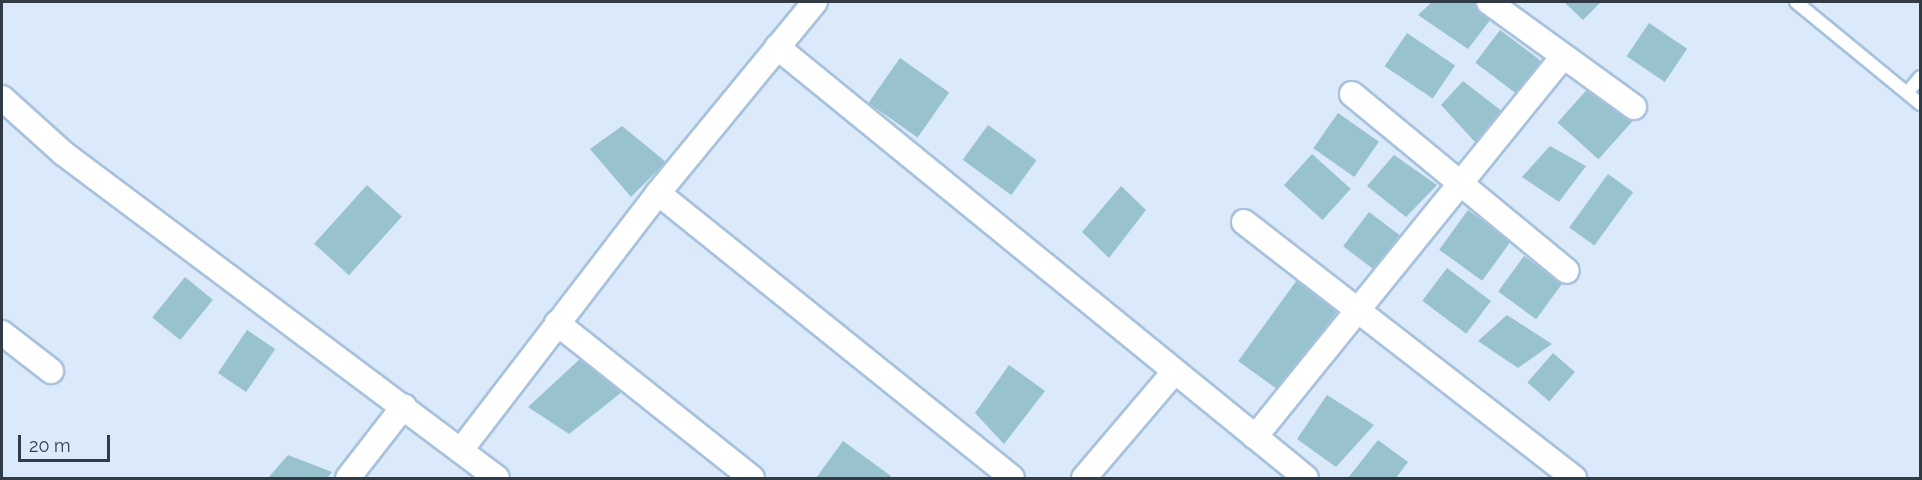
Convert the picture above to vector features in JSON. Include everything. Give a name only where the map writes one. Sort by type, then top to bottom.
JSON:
[{"type":"street","points":[[461,450],[658,193],[815,2]]},
{"type":"street","points":[[1489,2],[1562,58],[1634,107]]},
{"type":"street","points":[[777,47],[1306,478]]},
{"type":"street","points":[[1256,437],[1358,314],[1562,58]]},
{"type":"street","points":[[1352,94],[1567,271]]},
{"type":"street","points":[[2,98],[63,153],[404,406],[497,478]]},
{"type":"street","points":[[658,193],[1012,478]]},
{"type":"street","points":[[1244,222],[1358,314],[1574,478]]},
{"type":"street","points":[[557,323],[752,478]]},
{"type":"street","points":[[2,333],[51,371]]},
{"type":"street","points":[[1084,478],[1175,371]]},
{"type":"street","points":[[348,478],[404,406]]},
{"type":"lane","points":[[1796,2],[1920,104]]},
{"type":"lane","points":[[1908,92],[1920,77]]},
{"type":"building","points":[[1432,2],[1474,2],[1494,15],[1468,49],[1418,15]]},
{"type":"building","points":[[1564,2],[1601,2],[1583,20]]},
{"type":"building","points":[[1649,23],[1687,49],[1665,82],[1627,56]]},
{"type":"building","points":[[1500,30],[1547,66],[1522,98],[1475,63]]},
{"type":"building","points":[[1407,33],[1455,65],[1433,99],[1385,66]]},
{"type":"building","points":[[900,58],[949,92],[918,137],[868,103]]},
{"type":"building","points":[[1463,81],[1507,115],[1475,142],[1441,105]]},
{"type":"building","points":[[1593,83],[1634,120],[1598,159],[1558,122]]},
{"type":"building","points":[[1338,113],[1379,142],[1354,177],[1313,148]]},
{"type":"building","points":[[988,125],[1037,160],[1011,195],[963,160]]},
{"type":"building","points":[[622,126],[666,162],[631,197],[590,149]]},
{"type":"building","points":[[1550,146],[1586,166],[1559,202],[1522,177]]},
{"type":"building","points":[[1312,154],[1351,189],[1323,220],[1284,185]]},
{"type":"building","points":[[1394,155],[1437,185],[1406,217],[1367,186]]},
{"type":"building","points":[[1608,174],[1633,192],[1594,246],[1569,227]]},
{"type":"building","points":[[367,185],[402,216],[349,275],[314,244]]},
{"type":"building","points":[[1121,186],[1146,210],[1109,258],[1082,232]]},
{"type":"building","points":[[1468,210],[1511,241],[1482,281],[1439,250]]},
{"type":"building","points":[[1369,212],[1406,240],[1380,274],[1343,246]]},
{"type":"building","points":[[1524,256],[1562,284],[1536,319],[1498,292]]},
{"type":"building","points":[[1447,268],[1491,301],[1466,334],[1422,301]]},
{"type":"building","points":[[185,277],[213,300],[180,340],[152,317]]},
{"type":"building","points":[[1297,280],[1338,310],[1279,391],[1238,361]]},
{"type":"building","points":[[1507,315],[1552,344],[1518,368],[1478,341]]},
{"type":"building","points":[[247,330],[275,349],[246,392],[218,373]]},
{"type":"building","points":[[1553,353],[1575,372],[1549,401],[1527,382]]},
{"type":"building","points":[[581,358],[627,388],[569,434],[528,407]]},
{"type":"building","points":[[1009,365],[1045,391],[1004,444],[975,413]]},
{"type":"building","points":[[1327,395],[1374,425],[1336,467],[1297,439]]},
{"type":"building","points":[[1378,440],[1408,462],[1396,478],[1348,478]]},
{"type":"building","points":[[843,441],[891,476],[889,478],[816,478]]},
{"type":"building","points":[[288,455],[332,472],[327,478],[268,478]]}]
